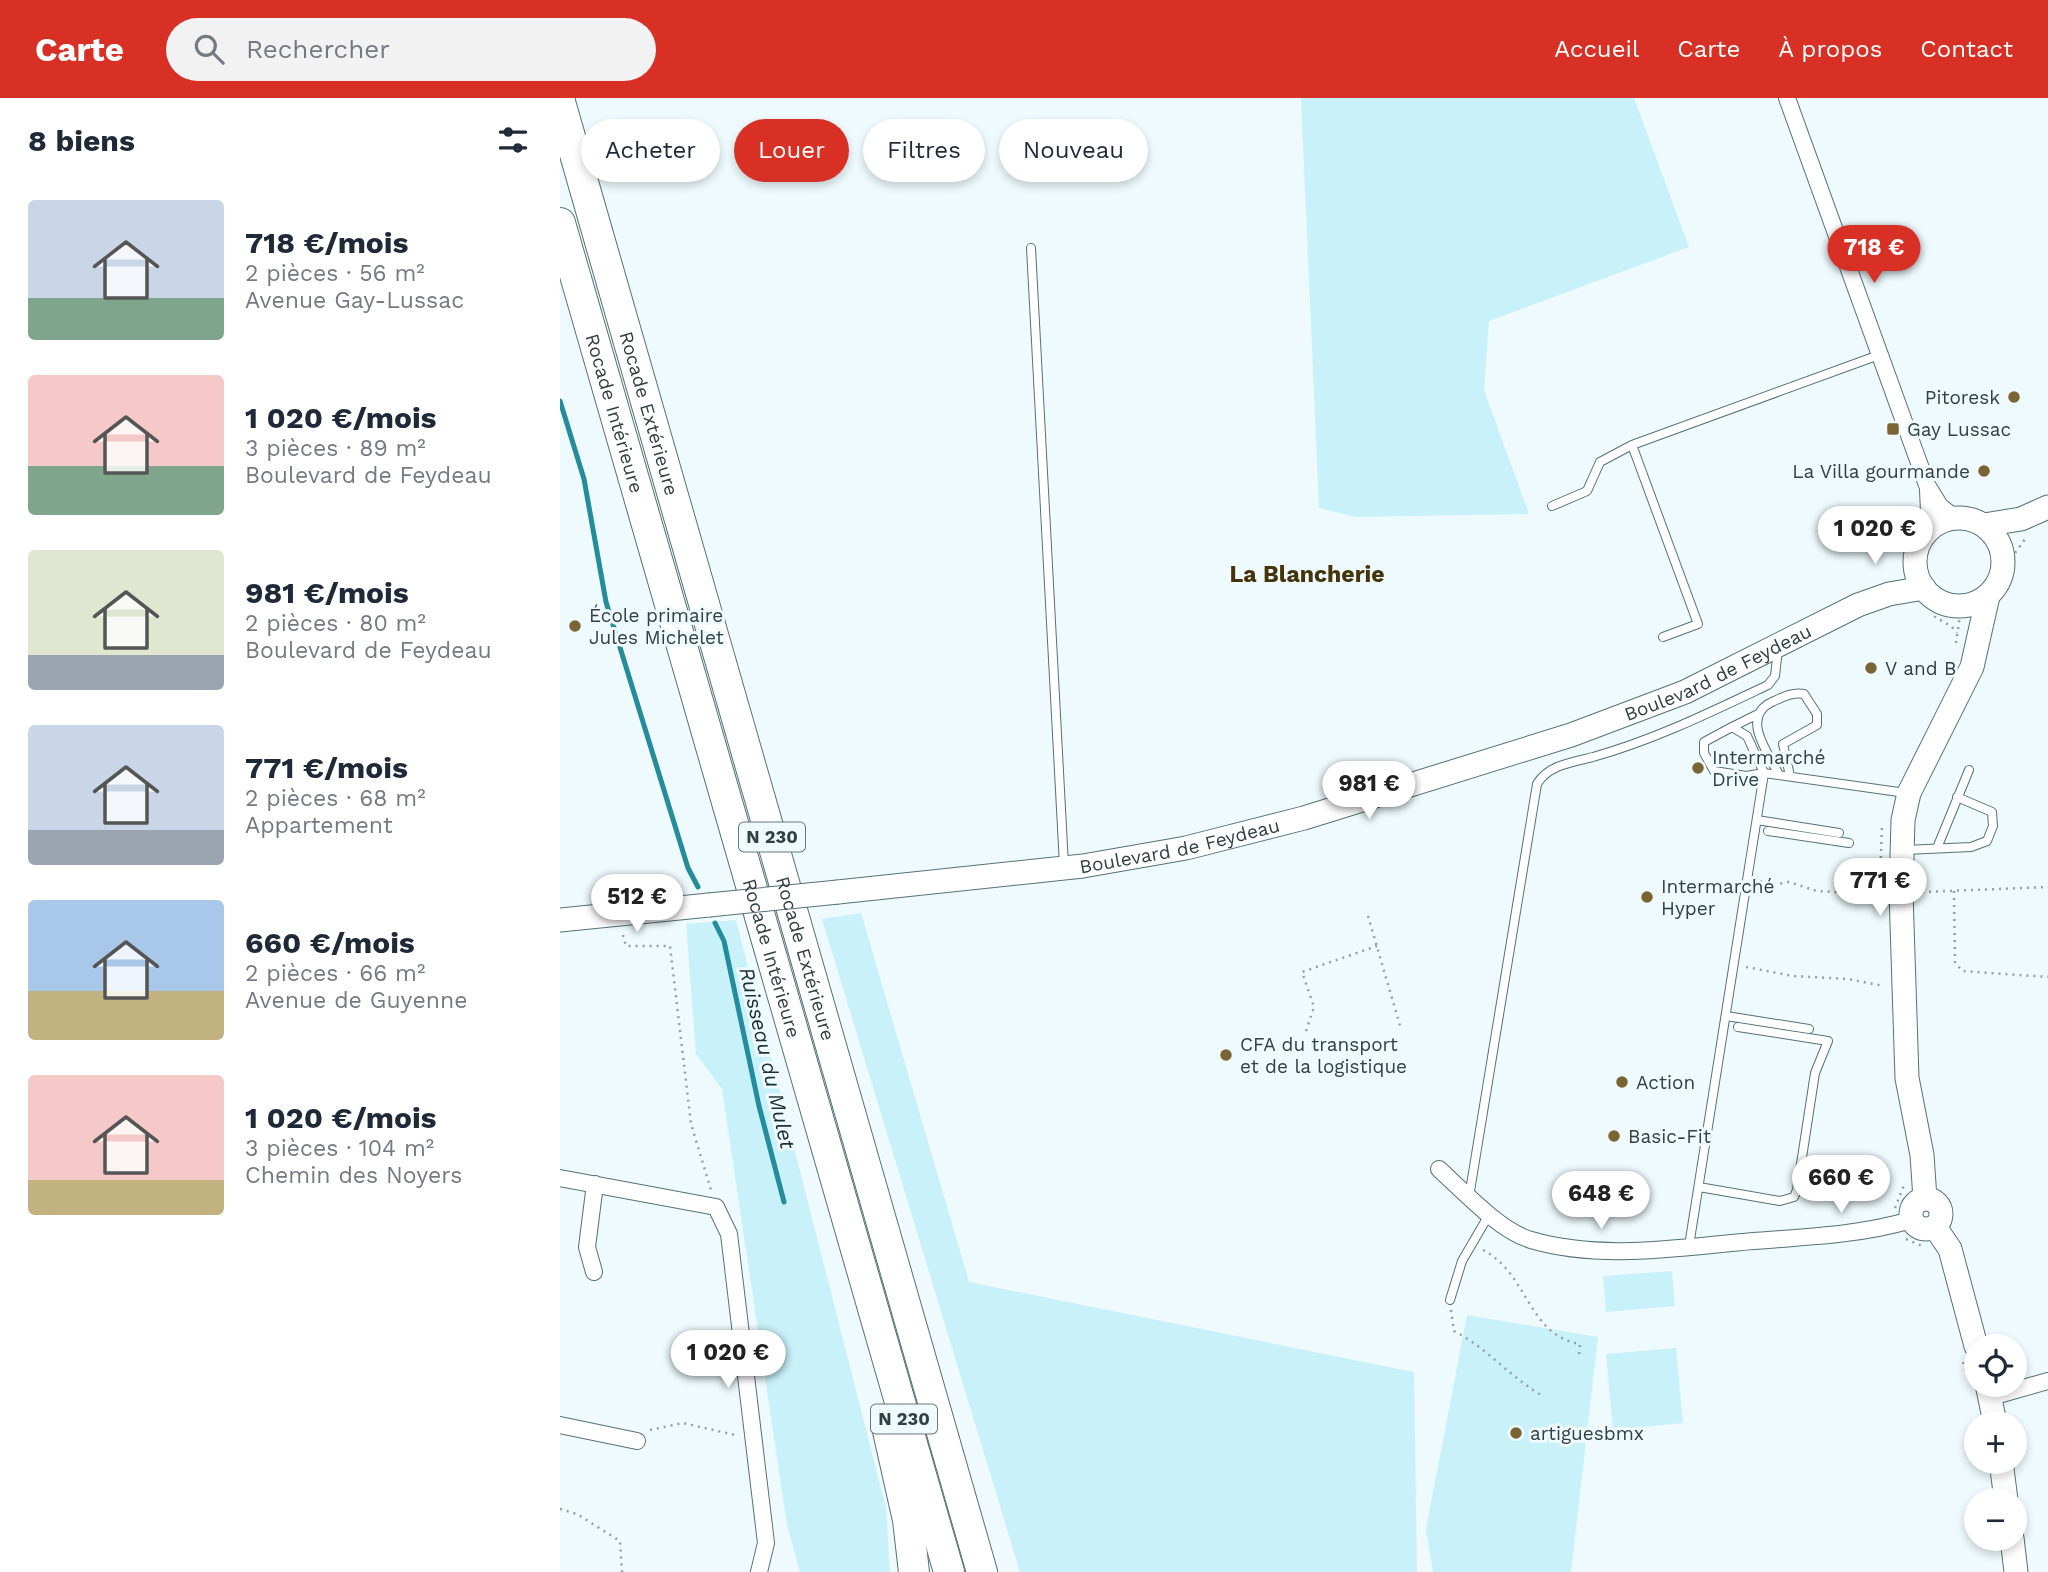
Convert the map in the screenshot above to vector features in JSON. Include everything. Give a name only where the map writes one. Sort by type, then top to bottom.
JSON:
[{"type":"highway","name":"Rocade Extérieure","points":[[560,102],[982,1572]]},
{"type":"highway","name":"Rocade Intérieure","points":[[560,223],[949,1572]]},
{"type":"highway","points":[[860,1266],[886,1421],[908,1520],[914,1572]]},
{"type":"highway","points":[[937,1411],[975,1498],[1001,1572]]},
{"type":"main road","points":[[1946,608],[1966,606],[1988,596],[1996,587],[2003,563],[2025,526],[2048,507]]},
{"type":"main road","points":[[1975,655],[1969,630],[1918,578],[1916,556],[1926,533],[1942,521],[1955,518],[1984,525],[2025,526]]},
{"type":"main road","points":[[1984,525],[2000,544],[2003,563]]},
{"type":"main road","name":"Boulevard de Feydeau","points":[[560,920],[1064,868],[1186,848],[1304,818],[1571,735],[1685,692],[1858,605],[1886,586],[1916,556]]},
{"type":"main road","name":"Boulevard de Feydeau","points":[[1858,605],[1889,594],[1946,608]]},
{"type":"main road","points":[[1925,1199],[1922,1155],[1907,1077],[1901,893],[1903,820],[1909,793],[1972,667],[1988,596]]},
{"type":"main road","points":[[1925,1199],[1935,1202],[1940,1209],[1940,1219],[1935,1227],[1922,1229],[1911,1220],[1913,1206],[1925,1199]]},
{"type":"main road","points":[[1935,1227],[1950,1249],[1973,1334]]},
{"type":"main road","points":[[2014,1551],[2017,1572]]},
{"type":"street","points":[[1787,98],[1927,485],[1940,506],[1955,518]]},
{"type":"street","points":[[1926,533],[1929,511],[1927,485]]},
{"type":"street","points":[[1439,1169],[1469,1197],[1530,1240],[1591,1250],[1643,1251],[1852,1232],[1911,1220]]},
{"type":"street","points":[[560,1178],[716,1207],[730,1234],[766,1543],[759,1572]]},
{"type":"street","points":[[594,1272],[587,1247],[595,1184]]},
{"type":"street","points":[[2027,1385],[2048,1381]]},
{"type":"street","points":[[560,1425],[637,1441]]},
{"type":"lane","points":[[1031,248],[1064,868]]},
{"type":"lane","points":[[1552,506],[1587,491],[1600,462],[1632,445],[1880,355]]},
{"type":"lane","points":[[1632,445],[1698,624],[1663,637]]},
{"type":"lane","points":[[1469,1197],[1537,784],[1541,776],[1558,766],[1630,745],[1768,685],[1775,676],[1779,645]]},
{"type":"lane","points":[[1790,776],[1783,744],[1817,725],[1817,714],[1810,698],[1804,694],[1787,695],[1761,707],[1756,715],[1704,742],[1704,753],[1714,771],[1746,776],[1764,773],[1909,793]]},
{"type":"lane","points":[[1756,715],[1758,732],[1779,775]]},
{"type":"lane","points":[[1689,1247],[1764,773],[1747,736],[1732,727]]},
{"type":"lane","points":[[1937,848],[1969,770]]},
{"type":"lane","points":[[1902,850],[1971,847],[1987,841],[1993,826],[1992,812],[1957,797]]},
{"type":"lane","points":[[1757,820],[1839,832]]},
{"type":"lane","points":[[1768,831],[1849,844]]},
{"type":"lane","points":[[1726,1016],[1809,1029]]},
{"type":"lane","points":[[1699,1187],[1780,1201],[1794,1197],[1815,1073],[1828,1041],[1738,1027]]},
{"type":"lane","points":[[1450,1300],[1471,1244],[1490,1213]]},
{"type":"path","points":[[2003,563],[2025,526]]},
{"type":"path","points":[[1946,608],[1951,626],[1935,617],[1946,608]]},
{"type":"path","points":[[1747,877],[1772,885],[1789,882],[1817,891],[1837,892],[1856,880],[1880,879],[1889,893],[2048,887]]},
{"type":"path","points":[[1954,891],[1955,962],[1962,971],[2048,977]]},
{"type":"path","points":[[1368,916],[1401,1029]]},
{"type":"path","points":[[623,933],[626,946],[670,946],[691,1124],[716,1207]]},
{"type":"path","points":[[1306,1031],[1314,1007],[1302,972],[1377,946]]},
{"type":"path","points":[[1734,965],[1793,976],[1848,979],[1884,986]]},
{"type":"path","points":[[1471,1244],[1488,1253],[1520,1284],[1538,1320],[1564,1342],[1580,1344],[1579,1356]]},
{"type":"path","points":[[1450,1300],[1454,1331],[1474,1341],[1518,1381],[1541,1395]]},
{"type":"path","points":[[637,1441],[653,1427],[683,1423],[752,1437]]},
{"type":"path","points":[[560,1509],[577,1514],[620,1541],[622,1572]]},
{"type":"shaded area","points":[[1301,98],[1634,98],[1689,247],[1489,321],[1484,390],[1529,514],[1356,517],[1319,508]]},
{"type":"shaded area","points":[[861,913],[969,1282],[1414,1372],[1417,1572],[1020,1572],[822,919]]},
{"type":"shaded area","points":[[736,920],[886,1508],[890,1572],[800,1572],[787,1525],[722,1089],[696,1054],[686,924]]},
{"type":"shaded area","points":[[1672,1271],[1675,1306],[1606,1312],[1603,1276]]},
{"type":"shaded area","name":"artiguesbmx","points":[[1467,1315],[1598,1337],[1571,1572],[1433,1572],[1426,1529]]},
{"type":"shaded area","points":[[1676,1348],[1683,1423],[1613,1430],[1606,1354]]},
{"type":"waterway","name":"Ruisseau du Mulet","points":[[560,401],[584,479],[606,602],[688,868],[698,887]]},
{"type":"waterway","name":"Ruisseau du Mulet","points":[[715,923],[724,941],[759,1106],[784,1202]]},
{"type":"place","name":"Pitoresk","points":[[2014,397]]},
{"type":"place","name":"Gay Lussac","points":[[1893,429]]},
{"type":"place","name":"La Villa gourmande","points":[[1984,471]]},
{"type":"place","name":"École primaire Jules Michelet","points":[[575,626]]},
{"type":"place","name":"V and B","points":[[1871,668]]},
{"type":"place","name":"Intermarché Drive","points":[[1698,768]]},
{"type":"place","name":"Intermarché Hyper","points":[[1647,897]]},
{"type":"place","name":"CFA du transport et de la logistique","points":[[1226,1055]]},
{"type":"place","name":"Action","points":[[1622,1082]]},
{"type":"place","name":"Basic-Fit","points":[[1614,1136]]},
{"type":"place","name":"artiguesbmx","points":[[1516,1433]]},
{"type":"district","name":"La Blancherie","points":[[1307,574]]}]
